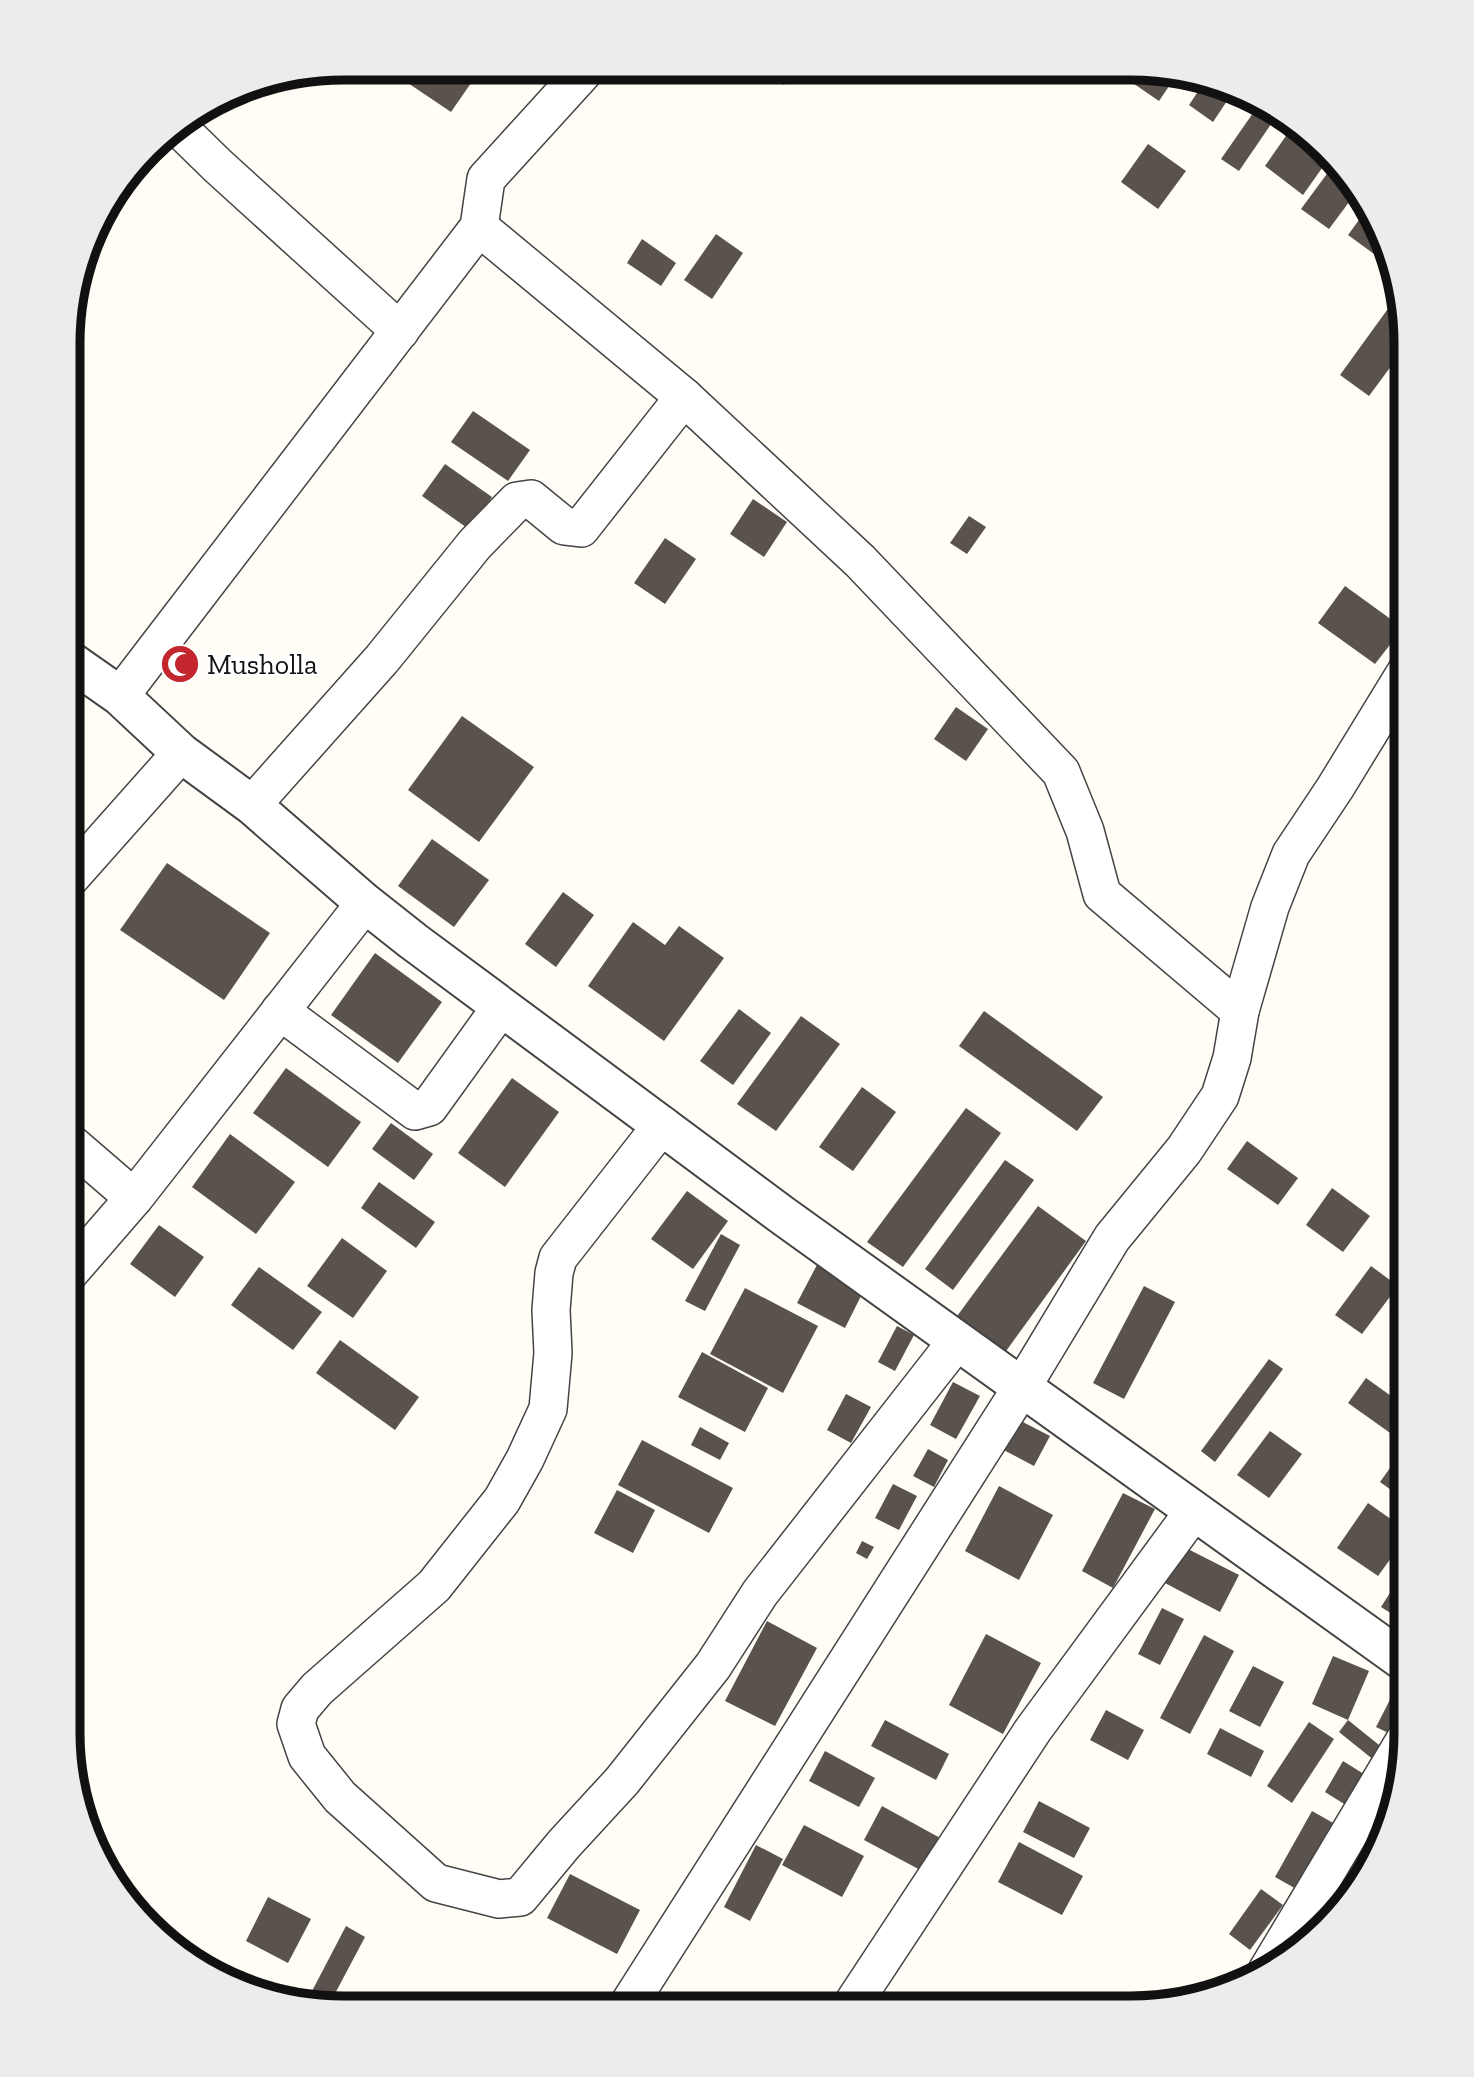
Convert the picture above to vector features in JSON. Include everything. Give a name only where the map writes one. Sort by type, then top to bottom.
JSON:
[{"type":"street","points":[[120,696],[479,227],[486,179],[576,80]]},
{"type":"street","points":[[185,134],[400,331]]},
{"type":"street","points":[[479,227],[684,397],[860,561],[1061,772],[1085,831],[1102,894],[1240,1011]]},
{"type":"street","points":[[252,805],[382,659],[475,544],[517,501],[531,499],[564,526],[581,528],[684,397]]},
{"type":"street","points":[[80,668],[120,696],[181,753],[252,805],[365,903],[501,1007],[957,1341],[1394,1654]]},
{"type":"street","points":[[634,1996],[1022,1387],[1112,1238],[1184,1150],[1220,1096],[1232,1058],[1240,1011],[1270,907],[1291,854],[1394,693]]},
{"type":"street","points":[[80,867],[181,753]]},
{"type":"street","points":[[80,1260],[134,1198],[365,903]]},
{"type":"street","points":[[280,1011],[415,1111],[429,1107],[501,1007]]},
{"type":"street","points":[[662,1125],[558,1258],[551,1310],[553,1353],[548,1409],[502,1500],[434,1586],[317,1689],[300,1709],[296,1724],[307,1756],[340,1797],[436,1883],[499,1899],[520,1897],[564,1843],[622,1781],[696,1687],[760,1593],[957,1341]]},
{"type":"street","points":[[80,1151],[134,1198]]},
{"type":"street","points":[[858,1996],[1033,1730],[1194,1511]]},
{"type":"street","points":[[1279,1950],[1392,1762]]},
{"type":"building","points":[[403,80],[473,80],[451,112]]},
{"type":"building","points":[[1128,80],[1171,84],[1159,101]]},
{"type":"building","points":[[1200,89],[1228,99],[1213,122],[1189,105]]},
{"type":"building","points":[[1254,112],[1272,122],[1239,171],[1221,159]]},
{"type":"building","points":[[1288,133],[1324,165],[1303,195],[1265,166]]},
{"type":"building","points":[[1148,144],[1186,171],[1158,209],[1121,182]]},
{"type":"building","points":[[1329,171],[1351,200],[1329,229],[1301,209]]},
{"type":"building","points":[[1361,217],[1380,258],[1348,235]]},
{"type":"building","points":[[716,234],[743,253],[712,299],[684,280]]},
{"type":"building","points":[[642,239],[676,263],[661,286],[627,263]]},
{"type":"building","points":[[1390,305],[1394,362],[1369,396],[1340,375]]},
{"type":"building","points":[[473,411],[530,450],[508,481],[451,442]]},
{"type":"building","points":[[445,464],[492,497],[470,530],[422,496]]},
{"type":"building","points":[[753,499],[787,522],[764,557],[730,534]]},
{"type":"building","points":[[969,516],[986,527],[967,554],[950,543]]},
{"type":"building","points":[[665,538],[696,559],[665,604],[634,583]]},
{"type":"building","points":[[1345,586],[1394,621],[1394,640],[1375,664],[1318,623]]},
{"type":"building","points":[[956,707],[988,729],[966,761],[934,739]]},
{"type":"building","points":[[462,716],[534,767],[479,842],[408,790]]},
{"type":"building","points":[[432,839],[489,880],[454,927],[398,886]]},
{"type":"building","points":[[167,863],[270,933],[224,1000],[120,930]]},
{"type":"building","points":[[563,892],[594,915],[556,967],[525,944]]},
{"type":"building","points":[[633,922],[665,945],[679,926],[724,958],[664,1041],[588,986]]},
{"type":"building","points":[[375,953],[442,1002],[398,1063],[331,1015]]},
{"type":"building","points":[[739,1009],[771,1033],[733,1085],[700,1061]]},
{"type":"building","points":[[984,1011],[1103,1097],[1077,1131],[959,1046]]},
{"type":"building","points":[[801,1016],[840,1044],[776,1131],[737,1104]]},
{"type":"building","points":[[286,1068],[361,1122],[328,1167],[253,1113]]},
{"type":"building","points":[[512,1078],[559,1112],[505,1187],[458,1153]]},
{"type":"building","points":[[862,1087],[896,1112],[853,1171],[819,1147]]},
{"type":"building","points":[[966,1108],[1001,1133],[903,1267],[867,1242]]},
{"type":"building","points":[[391,1123],[433,1154],[414,1180],[372,1149]]},
{"type":"building","points":[[230,1134],[295,1182],[256,1234],[192,1187]]},
{"type":"building","points":[[1247,1141],[1298,1178],[1278,1205],[1227,1169]]},
{"type":"building","points":[[1005,1160],[1034,1180],[953,1290],[925,1269]]},
{"type":"building","points":[[379,1182],[435,1222],[416,1248],[361,1208]]},
{"type":"building","points":[[1332,1188],[1370,1216],[1343,1252],[1306,1225]]},
{"type":"building","points":[[687,1191],[728,1221],[693,1269],[651,1239]]},
{"type":"building","points":[[1038,1206],[1086,1241],[1001,1358],[952,1323]]},
{"type":"building","points":[[159,1225],[204,1257],[175,1297],[130,1264]]},
{"type":"building","points":[[721,1234],[740,1245],[705,1311],[685,1301]]},
{"type":"building","points":[[342,1238],[387,1271],[353,1318],[307,1286]]},
{"type":"building","points":[[819,1261],[866,1286],[845,1328],[797,1303]]},
{"type":"building","points":[[1371,1266],[1394,1283],[1394,1291],[1362,1334],[1335,1315]]},
{"type":"building","points":[[259,1267],[322,1312],[293,1350],[231,1305]]},
{"type":"building","points":[[1144,1286],[1175,1302],[1124,1399],[1093,1383]]},
{"type":"building","points":[[745,1288],[818,1326],[783,1393],[710,1354]]},
{"type":"building","points":[[897,1326],[914,1335],[895,1371],[878,1362]]},
{"type":"building","points":[[340,1340],[419,1397],[395,1430],[316,1373]]},
{"type":"building","points":[[702,1352],[768,1388],[745,1432],[678,1397]]},
{"type":"building","points":[[1269,1359],[1283,1369],[1215,1462],[1201,1451]]},
{"type":"building","points":[[1366,1378],[1394,1398],[1394,1434],[1393,1435],[1348,1403]]},
{"type":"building","points":[[953,1382],[980,1396],[956,1439],[930,1425]]},
{"type":"building","points":[[846,1394],[871,1407],[851,1443],[827,1430]]},
{"type":"building","points":[[1013,1417],[1050,1436],[1034,1466],[998,1447]]},
{"type":"building","points":[[700,1427],[729,1443],[720,1460],[691,1445]]},
{"type":"building","points":[[1270,1431],[1302,1454],[1269,1498],[1237,1475]]},
{"type":"building","points":[[642,1440],[733,1488],[709,1533],[618,1485]]},
{"type":"building","points":[[928,1449],[948,1460],[934,1487],[913,1476]]},
{"type":"building","points":[[1394,1462],[1394,1492],[1380,1482]]},
{"type":"building","points":[[893,1484],[917,1496],[899,1530],[875,1518]]},
{"type":"building","points":[[999,1486],[1053,1515],[1019,1580],[965,1551]]},
{"type":"building","points":[[617,1490],[655,1510],[633,1553],[594,1533]]},
{"type":"building","points":[[1123,1493],[1155,1509],[1113,1588],[1082,1571]]},
{"type":"building","points":[[1368,1503],[1394,1521],[1394,1554],[1378,1576],[1337,1548]]},
{"type":"building","points":[[862,1541],[874,1547],[867,1559],[856,1553]]},
{"type":"building","points":[[1182,1546],[1239,1575],[1220,1612],[1163,1582]]},
{"type":"building","points":[[1394,1587],[1394,1615],[1381,1607]]},
{"type":"building","points":[[1162,1608],[1184,1619],[1160,1665],[1138,1654]]},
{"type":"building","points":[[767,1621],[817,1648],[775,1726],[725,1701]]},
{"type":"building","points":[[986,1634],[1041,1663],[1003,1734],[949,1705]]},
{"type":"building","points":[[1204,1635],[1234,1651],[1190,1734],[1160,1718]]},
{"type":"building","points":[[1333,1656],[1369,1671],[1348,1720],[1312,1704]]},
{"type":"building","points":[[1253,1666],[1284,1682],[1260,1727],[1229,1711]]},
{"type":"building","points":[[1394,1692],[1394,1736],[1376,1727]]},
{"type":"building","points":[[1106,1710],[1144,1730],[1128,1760],[1090,1740]]},
{"type":"building","points":[[885,1720],[949,1754],[936,1780],[871,1746]]},
{"type":"building","points":[[1348,1720],[1384,1749],[1375,1761],[1339,1732]]},
{"type":"building","points":[[1309,1722],[1334,1739],[1292,1803],[1267,1786]]},
{"type":"building","points":[[1220,1728],[1264,1751],[1251,1777],[1207,1754]]},
{"type":"building","points":[[825,1751],[875,1778],[859,1807],[809,1781]]},
{"type":"building","points":[[1343,1761],[1367,1776],[1349,1807],[1325,1792]]},
{"type":"building","points":[[1039,1801],[1090,1828],[1074,1858],[1023,1832]]},
{"type":"building","points":[[882,1806],[942,1839],[924,1872],[864,1840]]},
{"type":"building","points":[[1312,1811],[1335,1824],[1298,1890],[1275,1877]]},
{"type":"building","points":[[804,1825],[864,1856],[842,1897],[782,1865]]},
{"type":"building","points":[[1019,1842],[1083,1876],[1062,1915],[998,1882]]},
{"type":"building","points":[[756,1845],[783,1859],[750,1921],[724,1907]]},
{"type":"building","points":[[570,1874],[640,1910],[617,1954],[547,1918]]},
{"type":"building","points":[[1261,1889],[1283,1905],[1250,1950],[1229,1934]]},
{"type":"building","points":[[268,1897],[311,1919],[288,1963],[246,1941]]},
{"type":"building","points":[[346,1926],[365,1937],[334,1996],[311,1993]]},
{"type":"place","name":"Musholla","points":[[180,664]]}]
